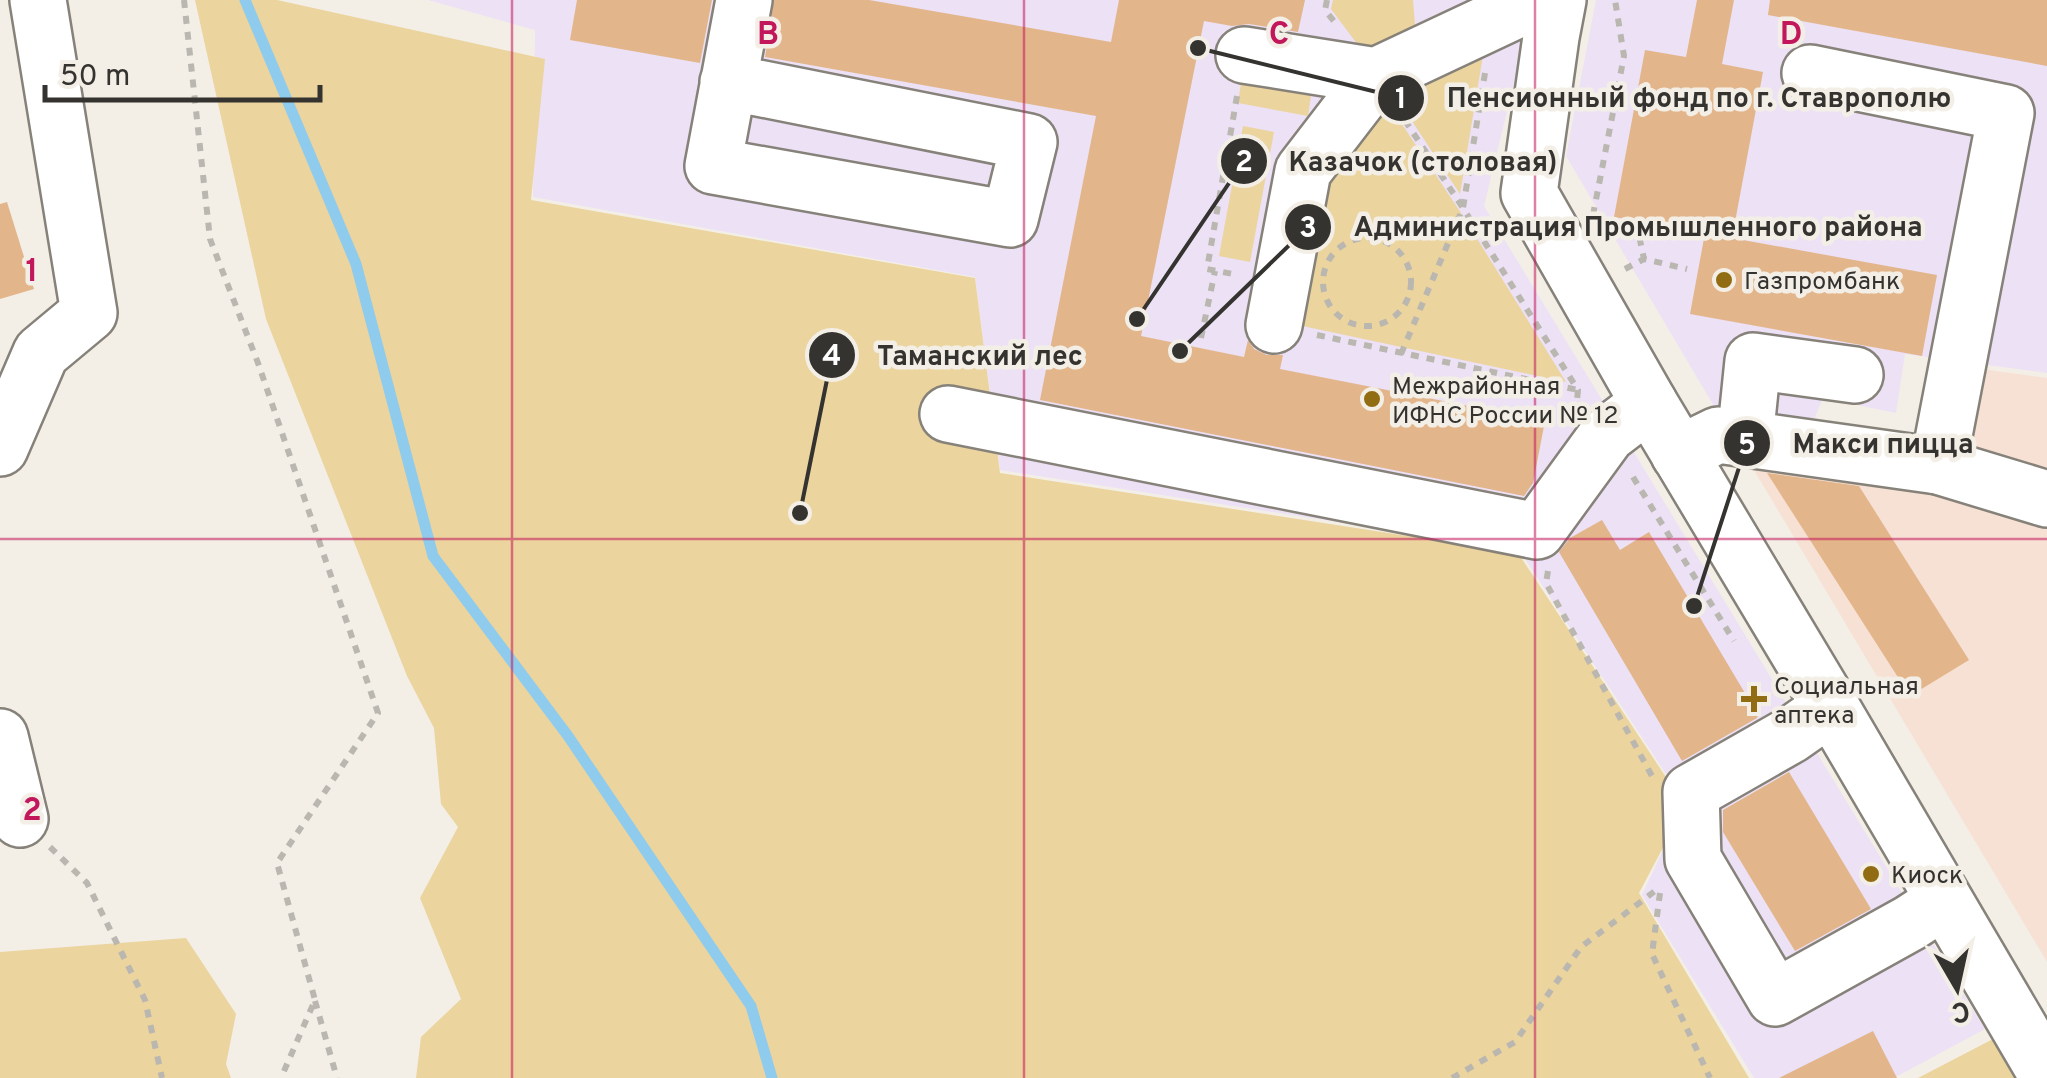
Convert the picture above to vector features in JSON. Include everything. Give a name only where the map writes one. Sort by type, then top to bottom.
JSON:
[{"type":"street","points":[[0,448],[42,353],[89,313],[38,0]]},
{"type":"street","points":[[728,82],[1029,142],[1010,219],[712,166],[728,82],[744,0]]},
{"type":"street","points":[[1293,299],[1302,171],[1376,76],[1512,12],[1556,0],[1528,193],[2047,1075]]},
{"type":"street","points":[[1244,55],[1376,76]]},
{"type":"street","points":[[1810,74],[2006,113],[1938,466]]},
{"type":"street","points":[[1745,438],[1753,362],[1855,375]]},
{"type":"street","points":[[948,414],[1537,530],[1608,435],[1649,404]]},
{"type":"street","points":[[1679,454],[1718,435],[1745,438],[1938,466],[2047,499]]},
{"type":"street","points":[[1831,707],[1691,792],[1693,860],[1775,998],[1944,901]]},
{"type":"street","points":[[0,738],[20,819]]},
{"type":"path","points":[[184,0],[210,239],[258,363],[378,714],[278,863],[337,1078]]},
{"type":"path","points":[[1615,0],[1624,56],[1592,224],[1638,230],[1644,260]]},
{"type":"path","points":[[1244,55],[1207,269],[1293,299],[1401,354],[1578,390]]},
{"type":"path","points":[[1401,354],[1463,208]]},
{"type":"path","points":[[1365,238],[1393,246],[1403,256],[1412,282],[1402,309],[1373,326],[1356,325],[1329,306],[1293,299],[1323,275],[1337,248],[1365,238]]},
{"type":"path","points":[[1620,272],[1644,260],[1687,269]]},
{"type":"path","points":[[1201,338],[1215,271]]},
{"type":"path","points":[[1409,296],[1420,310]]},
{"type":"path","points":[[20,819],[87,883],[145,1000],[162,1078]]},
{"type":"path","points":[[1452,1078],[1514,1042],[1581,947],[1660,888]]},
{"type":"path","points":[[281,1078],[315,1000]]},
{"type":"shaded area","points":[[195,0],[277,0],[545,59],[531,200],[975,278],[1000,473],[1518,553],[1685,806],[1639,893],[1749,1078],[416,1078],[421,1037],[461,999],[420,898],[458,827],[441,804],[434,728],[407,676],[266,319]]},
{"type":"shaded area","points":[[428,0],[1534,0],[1484,206],[1985,1029],[1894,1078],[1754,1078],[1642,895],[1685,803],[1519,550],[1000,470],[975,277],[533,197],[535,30]]},
{"type":"shaded area","points":[[1333,0],[1413,0],[1417,50],[1376,69],[1331,9]]},
{"type":"shaded area","points":[[1596,0],[2047,0],[2047,373],[1905,354],[1896,413],[1823,398],[1810,429],[1721,418],[1566,156]]},
{"type":"shaded area","points":[[1487,31],[1460,194],[1385,80]]},
{"type":"shaded area","points":[[1245,57],[1315,69],[1308,116],[1238,103]]},
{"type":"shaded area","points":[[1376,85],[1566,382],[1293,324],[1326,148]]},
{"type":"shaded area","points":[[1243,126],[1274,132],[1250,262],[1219,256]]},
{"type":"shaded area","points":[[1938,363],[2047,378],[2047,962],[1748,460],[1918,476]]},
{"type":"shaded area","points":[[186,938],[236,1014],[226,1064],[231,1078],[0,1078],[0,952]]},
{"type":"shaded area","points":[[1993,1039],[2017,1078],[1918,1078]]},
{"type":"building","points":[[577,0],[712,0],[700,63],[570,40]]},
{"type":"building","points":[[774,0],[869,0],[1111,42],[1119,0],[1305,0],[1298,32],[1204,21],[1141,336],[1244,357],[1248,340],[1254,349],[1267,355],[1283,355],[1280,369],[1545,421],[1533,483],[1524,496],[1040,400],[1096,116],[765,57]]},
{"type":"building","points":[[1697,0],[1734,0],[1722,64],[1763,72],[1732,238],[1937,275],[1922,356],[1690,314],[1705,233],[1614,217],[1645,50],[1686,57]]},
{"type":"building","points":[[1770,0],[2047,0],[2047,66],[1768,15]]},
{"type":"building","points":[[7,202],[34,289],[0,299],[0,204]]},
{"type":"building","points":[[1767,473],[1859,486],[1969,660],[1910,696]]},
{"type":"building","points":[[1602,520],[1620,550],[1649,532],[1758,715],[1682,761],[1559,552],[1570,538]]},
{"type":"building","points":[[1789,772],[1871,909],[1795,951],[1723,832],[1723,810]]},
{"type":"building","points":[[1873,1031],[1897,1078],[1779,1078]]},
{"type":"waterway","points":[[245,0],[356,264],[433,556],[568,736],[751,1006],[772,1078]]},
{"type":"place","name":"Пенсионный фонд по г. Ставрополю","points":[[1198,48]]},
{"type":"place","name":"Газпромбанк","points":[[1724,280]]},
{"type":"place","name":"Казачок (столовая)","points":[[1137,319]]},
{"type":"place","name":"Администрация Промышленного района","points":[[1180,351]]},
{"type":"place","name":"Межрайонная ИФНС России № 12","points":[[1372,399]]},
{"type":"place","name":"Таманский лес","points":[[800,513]]},
{"type":"place","name":"Макси пицца","points":[[1694,606]]},
{"type":"place","name":"Социальная аптека","points":[[1754,699]]},
{"type":"place","name":"Киоск","points":[[1871,874]]}]
